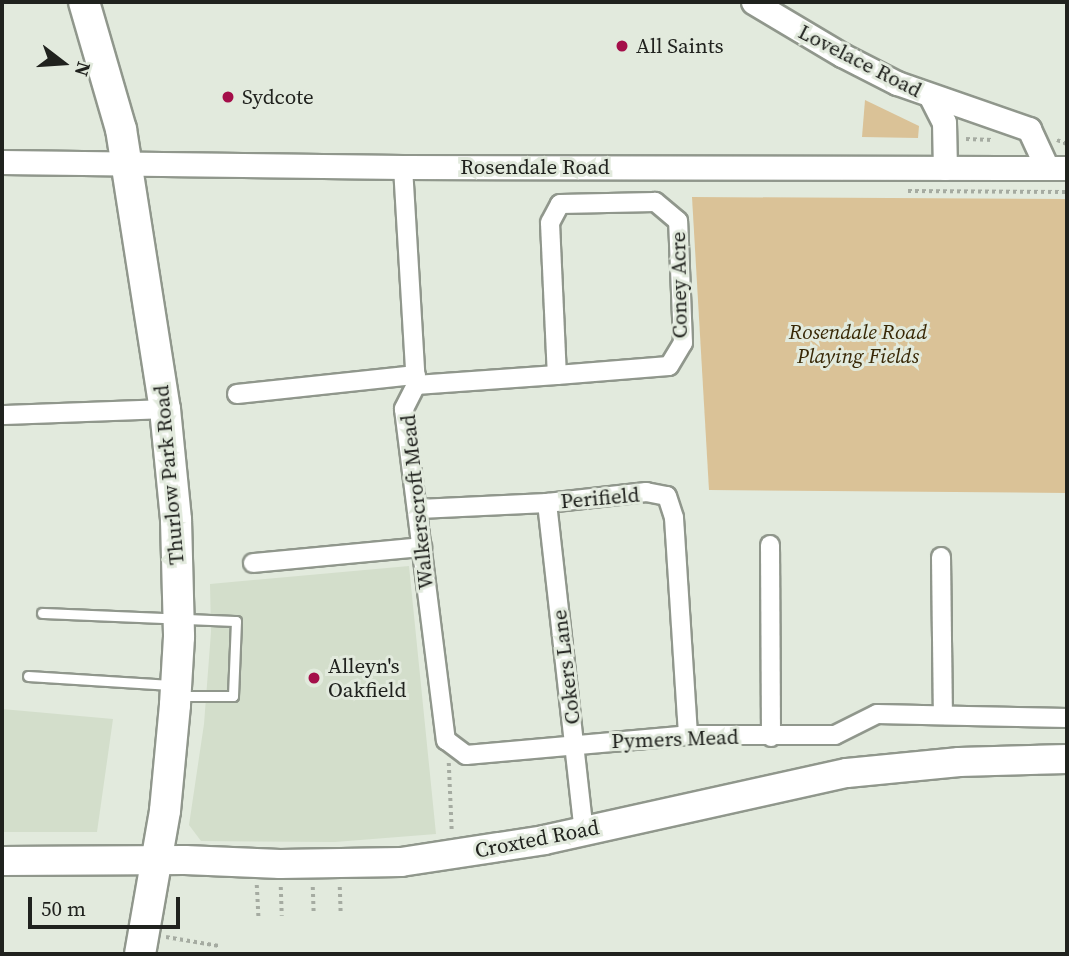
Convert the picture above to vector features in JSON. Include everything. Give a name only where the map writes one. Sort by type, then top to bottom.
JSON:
[{"type":"highway","name":"Thurlow Park Road","points":[[84,2],[118,117],[165,409],[176,520],[179,620],[176,691],[158,861],[142,944]]},
{"type":"main road","name":"Croxted Road","points":[[2,860],[391,862],[454,855],[584,831],[847,773],[959,762],[1067,759]]},
{"type":"street","name":"Lovelace Road","points":[[753,2],[842,55],[931,97],[1029,129],[1057,168]]},
{"type":"street","name":"Lovelace Road","points":[[931,97],[944,122],[946,168]]},
{"type":"street","name":"Rosendale Road","points":[[2,162],[403,167],[1057,168]]},
{"type":"street","name":"Walkerscroft Mead","points":[[403,167],[416,380],[404,409],[419,509],[446,740],[457,748]]},
{"type":"street","name":"Coney Acre","points":[[237,394],[416,380],[557,375],[669,366],[683,343],[678,220],[655,202],[560,204],[550,223],[557,375]]},
{"type":"street","points":[[2,415],[165,409]]},
{"type":"street","name":"Perifield","points":[[419,509],[547,503],[646,492],[667,496],[674,518],[688,735]]},
{"type":"street","name":"Cokers Lane","points":[[547,503],[584,831]]},
{"type":"street","points":[[770,545],[771,737]]},
{"type":"street","points":[[253,563],[422,547]]},
{"type":"street","points":[[941,558],[943,715]]},
{"type":"street","name":"Pymers Mead","points":[[457,748],[466,755],[688,735],[835,735],[877,714],[1067,718]]},
{"type":"lane","points":[[28,676],[233,696],[236,621],[42,613]]},
{"type":"path","points":[[958,138],[995,141]]},
{"type":"path","points":[[454,855],[447,766],[457,748]]},
{"type":"path","points":[[257,862],[259,918]]},
{"type":"path","points":[[142,944],[219,947]]},
{"type":"shaded area","name":"Alleyn's Oakfield","points":[[409,566],[436,834],[335,842],[201,841],[189,825],[204,724],[211,632],[210,584]]},
{"type":"shaded area","points":[[2,709],[113,719],[97,832],[2,832]]},
{"type":"green space","points":[[865,100],[919,126],[918,138],[862,137]]},
{"type":"green space","name":"Rosendale Road Playing Fields","points":[[692,197],[1067,199],[1067,493],[709,490]]},
{"type":"place","name":"All Saints","points":[[622,46]]},
{"type":"place","name":"Sydcote","points":[[228,97]]},
{"type":"place","name":"Alleyn's Oakfield","points":[[314,678]]}]
